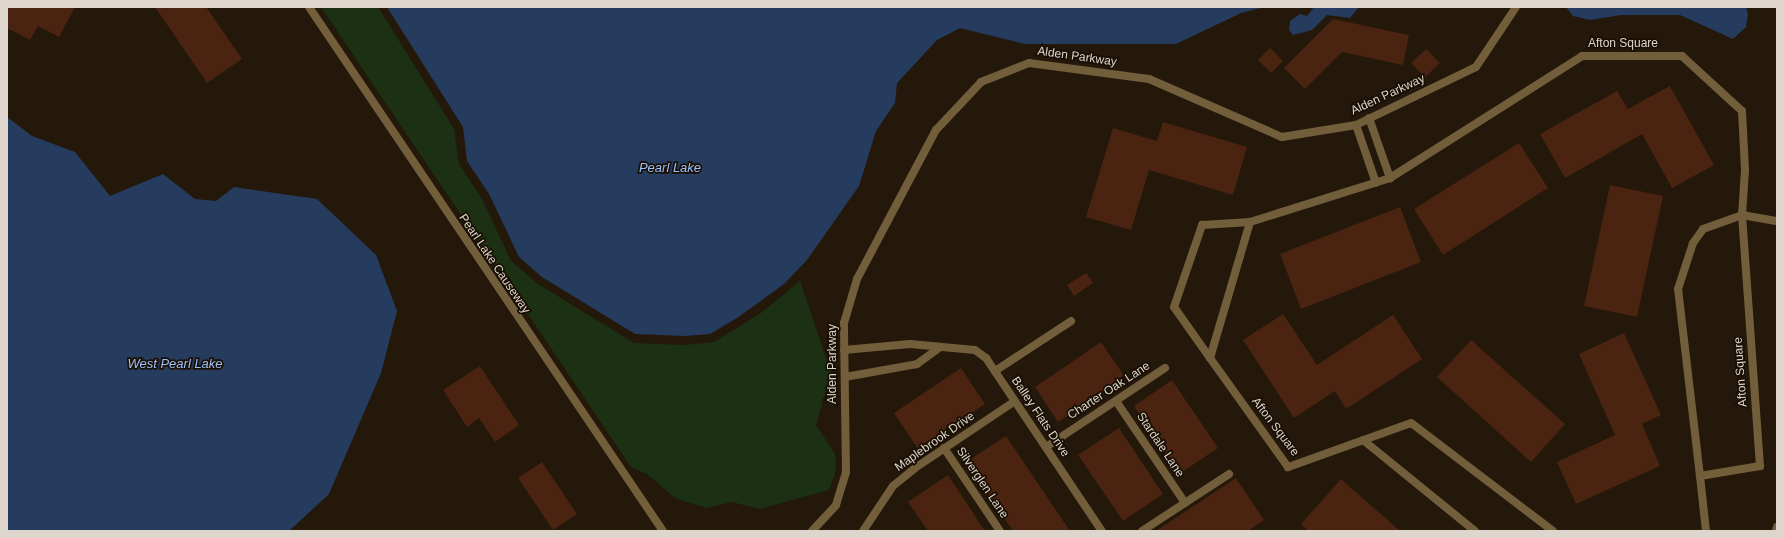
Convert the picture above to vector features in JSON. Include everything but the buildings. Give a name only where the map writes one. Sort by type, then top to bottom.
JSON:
[{"type":"street","name":"Pearl Lake Causeway","points":[[309,7],[464,242],[663,531]]},
{"type":"street","name":"Alden Parkway","points":[[811,531],[836,505],[846,472],[844,323],[857,279],[936,130],[981,82],[1029,63],[1149,79],[1282,137],[1356,125],[1476,67],[1516,7]]},
{"type":"street","name":"Afton Square","points":[[1549,530],[1411,423],[1288,467],[1174,307],[1202,225],[1250,222],[1390,178],[1582,56],[1682,56],[1742,111],[1745,170],[1742,215],[1760,466],[1700,476]]},
{"type":"street","points":[[1369,118],[1390,178]]},
{"type":"street","points":[[1356,125],[1376,183]]},
{"type":"street","points":[[1706,531],[1678,289],[1693,243],[1703,229],[1742,215],[1777,221]]},
{"type":"street","points":[[1210,358],[1250,222]]},
{"type":"street","points":[[995,371],[1071,321]]},
{"type":"street","name":"Balley Flats Drive","points":[[844,350],[910,344],[939,348],[975,350],[995,371],[1102,531]]},
{"type":"street","points":[[845,377],[917,364],[939,348]]},
{"type":"street","name":"Charter Oak Lane","points":[[1046,447],[1165,368]]},
{"type":"street","name":"Maplebrook Drive","points":[[864,531],[893,486],[944,448],[1015,401]]},
{"type":"street","name":"Stardale Lane","points":[[1116,401],[1185,503]]},
{"type":"street","points":[[1363,440],[1475,531]]},
{"type":"street","name":"Silverglen Lane","points":[[944,448],[1000,531]]},
{"type":"street","points":[[1142,531],[1229,474]]},
{"type":"street","points":[[1776,531],[1777,527]]},
{"type":"green space","points":[[321,7],[378,7],[454,129],[459,164],[482,199],[511,261],[538,284],[634,343],[685,345],[714,342],[761,313],[800,281],[831,373],[816,425],[835,454],[836,470],[829,490],[759,509],[732,502],[706,508],[675,498],[647,474],[631,467]]},
{"type":"water","name":"Pearl Lake","points":[[387,7],[1265,7],[1241,13],[1176,44],[1025,44],[960,28],[937,40],[897,83],[895,103],[876,131],[859,186],[807,260],[784,284],[737,318],[710,334],[685,336],[635,334],[542,277],[519,257],[489,194],[467,161],[463,127]]},
{"type":"water","points":[[1314,7],[1359,7],[1350,18],[1327,15],[1312,30],[1293,35],[1289,30],[1290,21],[1300,14],[1307,16]]},
{"type":"water","points":[[1566,7],[1746,7],[1748,14],[1746,27],[1733,39],[1680,15],[1621,15],[1590,20],[1573,16]]},
{"type":"water","name":"West Pearl Lake","points":[[7,117],[32,136],[75,152],[110,196],[163,174],[195,199],[216,201],[234,187],[317,199],[376,255],[397,311],[381,373],[329,494],[289,531],[7,531]]}]
